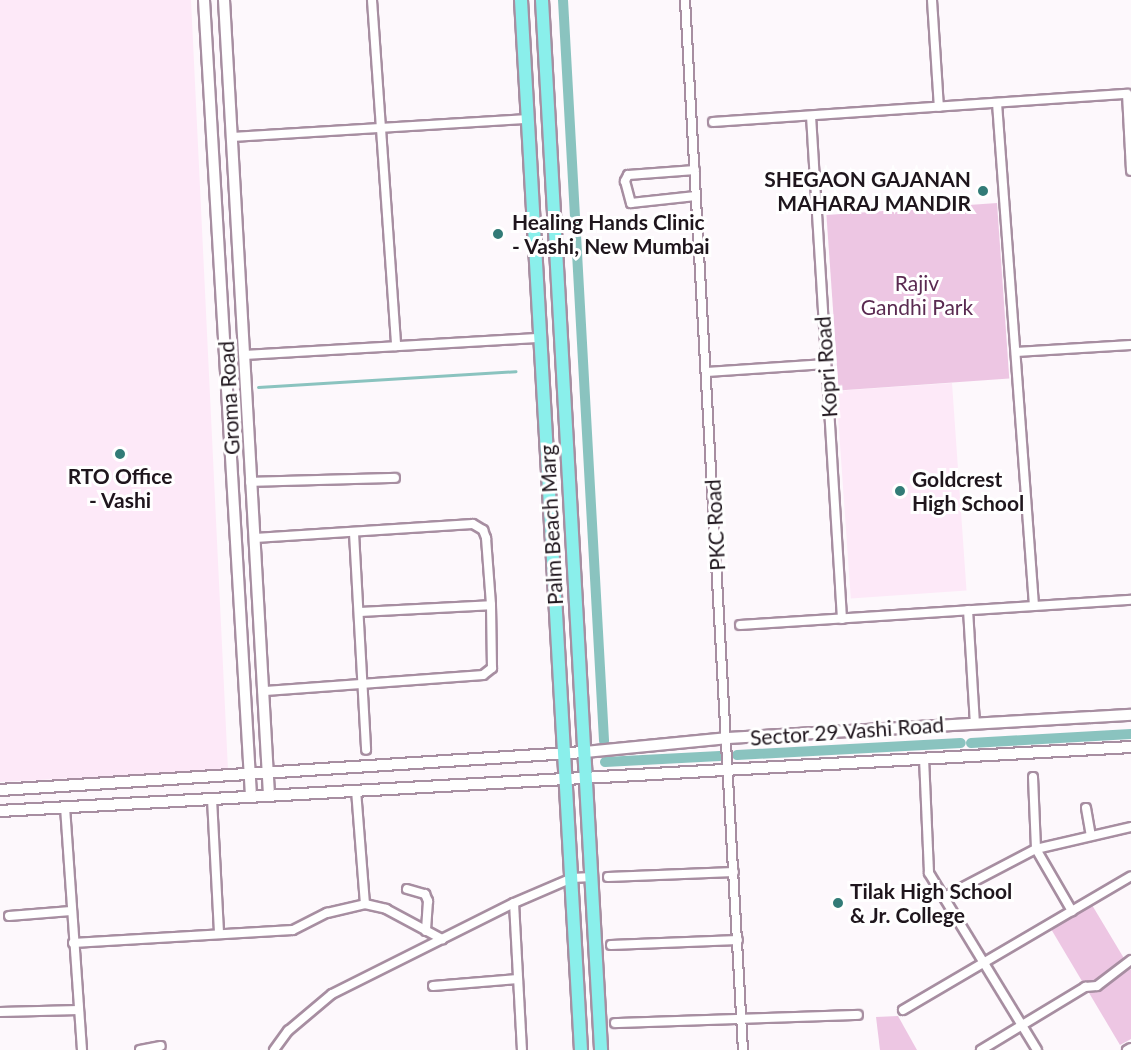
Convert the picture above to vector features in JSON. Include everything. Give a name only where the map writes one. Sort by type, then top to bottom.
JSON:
[{"type":"main road","name":"Groma Road","points":[[204,0],[251,796]]},
{"type":"main road","name":"Groma Road","points":[[224,0],[269,795]]},
{"type":"main road","name":"Palm Beach Marg","points":[[521,0],[542,338],[580,1050]]},
{"type":"main road","name":"Palm Beach Marg","points":[[542,0],[601,1050]]},
{"type":"main road","points":[[206,18],[226,19]]},
{"type":"main road","name":"Sector 29 Vashi Road","points":[[0,790],[585,752],[728,738],[1131,714]]},
{"type":"main road","name":"Sector 29 Vashi Road","points":[[0,811],[1131,747]]},
{"type":"street","points":[[372,0],[396,346]]},
{"type":"street","name":"PKC Road","points":[[686,0],[728,738],[743,1050]]},
{"type":"street","points":[[932,0],[939,107]]},
{"type":"street","points":[[713,122],[1126,94],[1131,171]]},
{"type":"street","points":[[997,103],[1034,606]]},
{"type":"street","name":"Kopri Road","points":[[810,116],[842,619]]},
{"type":"street","points":[[232,137],[528,119]]},
{"type":"street","points":[[695,170],[628,175],[625,181],[631,203],[696,196]]},
{"type":"street","points":[[244,355],[542,338]]},
{"type":"street","points":[[1016,352],[1131,345]]},
{"type":"street","points":[[706,372],[826,364]]},
{"type":"street","points":[[250,482],[395,478]]},
{"type":"street","points":[[255,538],[478,526],[486,538],[491,605],[492,668],[487,674],[263,692]]},
{"type":"street","points":[[354,533],[366,750]]},
{"type":"street","points":[[740,625],[1131,600]]},
{"type":"street","points":[[359,612],[491,605]]},
{"type":"street","points":[[968,610],[975,723]]},
{"type":"street","points":[[924,758],[929,873],[1037,1050]]},
{"type":"street","points":[[1032,777],[1036,849],[1072,910]]},
{"type":"street","points":[[356,790],[365,904]]},
{"type":"street","points":[[212,799],[219,934]]},
{"type":"street","points":[[65,807],[82,1050]]},
{"type":"street","points":[[1086,808],[1091,836]]},
{"type":"street","points":[[944,897],[1036,849],[1131,827]]},
{"type":"street","points":[[608,877],[734,872]]},
{"type":"street","points":[[903,1010],[1131,876]]},
{"type":"street","points":[[274,1050],[288,1032],[332,994],[514,903],[572,878],[592,877]]},
{"type":"street","points":[[407,889],[425,894],[428,901],[426,931]]},
{"type":"street","points":[[514,903],[522,1050]]},
{"type":"street","points":[[73,943],[293,930],[327,912],[365,904],[386,909],[441,939]]},
{"type":"street","points":[[9,916],[71,911]]},
{"type":"street","points":[[610,945],[738,940]]},
{"type":"street","points":[[981,1050],[1085,987],[1097,986],[1131,960]]},
{"type":"street","points":[[433,986],[518,979]]},
{"type":"street","points":[[0,1012],[79,1010]]},
{"type":"street","points":[[615,1023],[741,1016],[858,1015]]},
{"type":"street","points":[[140,1050],[161,1046]]},
{"type":"street","points":[[1127,1050],[1131,1048]]},
{"type":"shaded area","points":[[0,0],[191,0],[228,770],[0,782]]},
{"type":"shaded area","name":"Goldcrest High School","points":[[952,383],[967,590],[851,599],[836,391]]},
{"type":"green space","name":"Rajiv Gandhi Park","points":[[997,203],[1009,379],[839,390],[826,215]]},
{"type":"green space","points":[[1092,905],[1131,970],[1131,1039],[1120,1045],[1051,929]]},
{"type":"green space","points":[[898,1016],[917,1050],[880,1050],[876,1017]]},
{"type":"waterway","points":[[563,0],[604,741]]},
{"type":"waterway","points":[[258,387],[516,371]]},
{"type":"waterway","points":[[971,743],[1131,734]]},
{"type":"waterway","points":[[737,755],[961,743]]},
{"type":"waterway","points":[[605,762],[720,756]]},
{"type":"place","name":"SHEGAON GAJANAN MAHARAJ MANDIR","points":[[983,191]]},
{"type":"place","name":"Healing Hands Clinic - Vashi, New Mumbai","points":[[498,234]]},
{"type":"place","name":"RTO Office - Vashi","points":[[120,454]]},
{"type":"place","name":"Goldcrest High School","points":[[900,491]]},
{"type":"place","name":"Tilak High School & Jr. College","points":[[838,903]]}]
